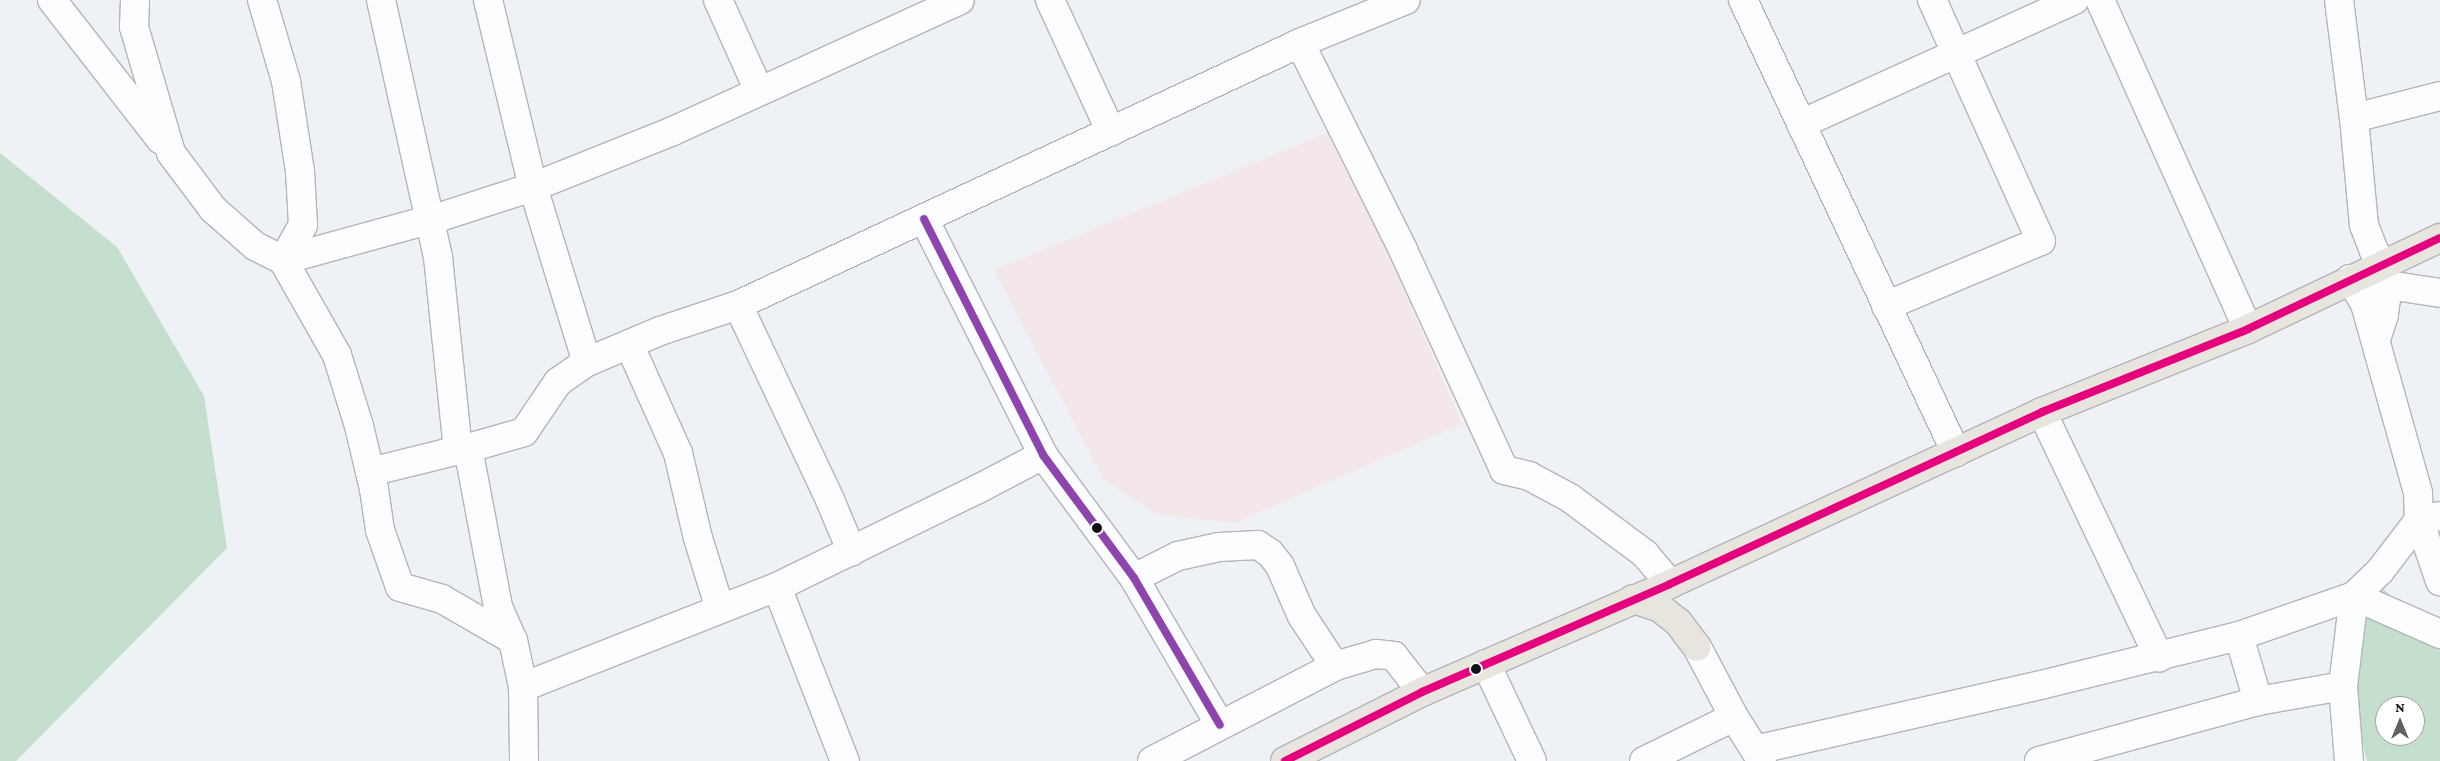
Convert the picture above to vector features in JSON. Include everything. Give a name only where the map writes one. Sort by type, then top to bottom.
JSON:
[{"type":"main road","points":[[1285,761],[1422,692],[1680,579],[2042,412],[2248,329],[2371,273],[2440,238]]},
{"type":"main road","points":[[1680,579],[1685,613],[1697,647]]},
{"type":"main road","points":[[1633,599],[1660,608],[1678,622],[1697,647]]},
{"type":"street","points":[[52,0],[213,209],[255,246],[283,260],[337,355],[359,426],[370,472],[380,530],[400,587],[442,599],[513,640]]},
{"type":"street","points":[[135,0],[134,27],[171,153]]},
{"type":"street","points":[[262,0],[286,81],[300,171],[303,225],[283,260]]},
{"type":"street","points":[[381,0],[438,257],[463,449],[498,607],[513,640],[523,687],[524,761]]},
{"type":"street","points":[[488,0],[533,187],[587,362]]},
{"type":"street","points":[[718,0],[759,91]]},
{"type":"street","points":[[283,260],[430,220],[533,187],[673,131],[960,0]]},
{"type":"street","points":[[1050,0],[1111,132]]},
{"type":"street","points":[[1742,0],[1956,452]]},
{"type":"street","points":[[1886,306],[2041,241],[1932,0]]},
{"type":"street","points":[[1801,124],[2074,0]]},
{"type":"street","points":[[2100,0],[2248,329]]},
{"type":"street","points":[[2340,0],[2364,225],[2361,238],[2384,315],[2375,344]]},
{"type":"street","points":[[370,472],[524,432],[558,382],[587,362],[660,331],[738,305],[1300,44],[1402,1]]},
{"type":"street","points":[[1300,44],[1403,250],[1504,470],[1529,476],[1570,498],[1680,579]]},
{"type":"street","points":[[2354,118],[2440,96]]},
{"type":"street","points":[[924,219],[1044,455],[1134,578],[1220,724]]},
{"type":"street","points":[[2371,273],[2440,293]]},
{"type":"street","points":[[2371,273],[2365,304],[2418,493],[2430,518],[2440,581]]},
{"type":"street","points":[[738,305],[830,500],[852,552]]},
{"type":"street","points":[[629,344],[678,453],[698,538],[720,609]]},
{"type":"street","points":[[2042,412],[2158,657]]},
{"type":"street","points":[[523,687],[777,587],[852,552],[1044,455]]},
{"type":"street","points":[[1697,647],[1734,717],[1758,756],[2239,636],[2354,596],[2430,518]]},
{"type":"street","points":[[1134,578],[1178,556],[1219,547],[1258,545],[1270,553],[1280,566],[1302,616],[1335,666]]},
{"type":"street","points":[[777,587],[845,761]]},
{"type":"street","points":[[2354,596],[2440,634]]},
{"type":"street","points":[[2349,761],[2344,686],[2354,596]]},
{"type":"street","points":[[2239,636],[2258,702]]},
{"type":"street","points":[[1152,761],[1220,724],[1335,666],[1376,654],[1394,656],[1422,692]]},
{"type":"street","points":[[1486,664],[1532,761]]},
{"type":"street","points":[[2039,761],[2258,702],[2344,686]]},
{"type":"street","points":[[1644,761],[1734,717]]},
{"type":"shaded area","points":[[1334,130],[1462,424],[1235,523],[1158,515],[1103,479],[994,270]]},
{"type":"green space","points":[[0,153],[117,247],[204,396],[227,548],[16,761],[0,761]]},
{"type":"green space","points":[[2381,586],[2440,649],[2440,761],[2367,761],[2336,636]]},
{"type":"transit line","points":[[924,219],[1043,455],[1134,578],[1220,725]]},
{"type":"transit line","points":[[1285,761],[1422,692],[1670,584],[2042,412],[2248,329],[2440,238]]}]
